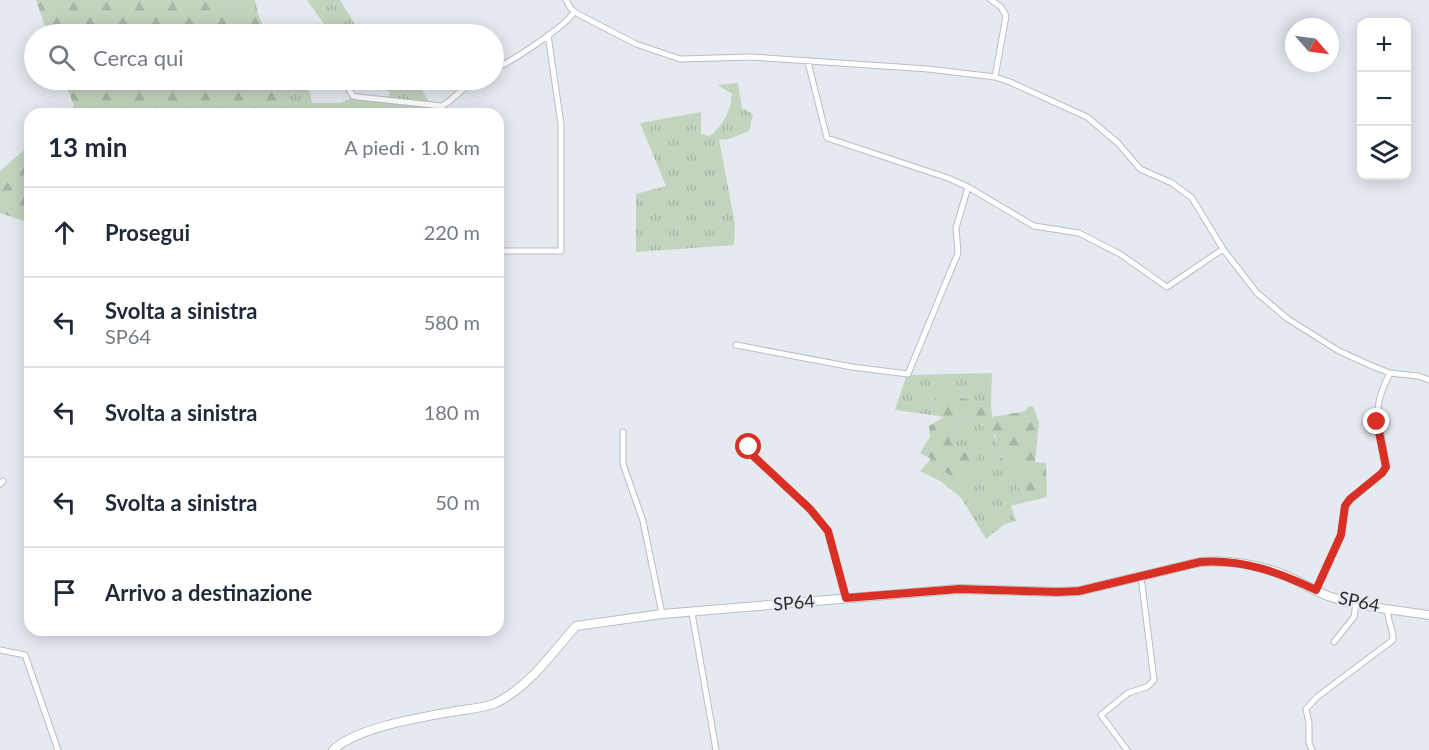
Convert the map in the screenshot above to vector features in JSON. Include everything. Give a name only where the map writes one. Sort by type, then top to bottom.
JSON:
[{"type":"street","points":[[566,0],[574,12],[636,44],[680,59],[752,57],[937,69],[995,77],[1075,111],[1118,142],[1140,169],[1172,183],[1191,198],[1223,249],[1257,293],[1288,319],[1352,358],[1390,373],[1418,376],[1429,380]]},
{"type":"street","points":[[991,0],[1001,7],[1006,16],[995,77]]},
{"type":"street","points":[[504,65],[568,21],[574,12]]},
{"type":"street","points":[[504,252],[561,251],[561,124],[548,35]]},
{"type":"street","points":[[808,62],[827,138],[932,172],[969,187],[1034,226],[1068,230],[1104,244],[1167,287],[1223,249]]},
{"type":"street","points":[[349,90],[353,96],[357,97],[442,106],[462,90]]},
{"type":"street","points":[[736,345],[852,367],[908,374],[958,253],[956,228],[969,187]]},
{"type":"street","points":[[1316,590],[1341,535],[1345,506],[1386,467],[1377,415],[1380,396],[1390,373]]},
{"type":"street","points":[[623,432],[623,464],[643,521],[662,614]]},
{"type":"street","points":[[755,445],[749,447],[749,452],[810,509],[828,531],[846,598]]},
{"type":"street","name":"SP64","points":[[333,750],[342,742],[355,736],[424,717],[494,704],[524,685],[576,626],[662,614],[959,589],[1079,591],[1212,561],[1268,569],[1328,596],[1356,603],[1429,615]]},
{"type":"street","points":[[1127,750],[1101,715],[1128,693],[1147,687],[1154,680],[1141,577]]},
{"type":"street","points":[[1334,642],[1354,617],[1356,603]]},
{"type":"street","points":[[1312,750],[1309,743],[1309,723],[1306,710],[1317,697],[1393,640],[1394,634],[1388,608]]},
{"type":"street","points":[[692,613],[716,750]]},
{"type":"street","points":[[0,650],[25,655],[58,750]]},
{"type":"green space","points":[[36,0],[227,0],[234,10],[251,17],[258,13],[262,24],[44,24]]},
{"type":"green space","points":[[227,0],[255,0],[258,13],[251,18],[234,10]]},
{"type":"green space","points":[[307,0],[340,0],[355,24],[324,24]]},
{"type":"green space","points":[[738,83],[742,108],[753,114],[749,131],[726,140],[719,139],[735,225],[734,245],[636,252],[636,194],[666,186],[640,123],[701,112],[701,134],[710,136],[726,118],[731,101],[732,94],[718,85]]},
{"type":"green space","points":[[68,90],[284,90],[288,108],[72,108],[74,106]]},
{"type":"green space","points":[[284,90],[309,90],[312,103],[341,103],[353,97],[387,101],[390,92],[385,90],[422,90],[430,104],[441,108],[288,108]]},
{"type":"green space","points":[[24,150],[24,221],[0,213],[0,171]]},
{"type":"green space","points":[[992,373],[991,404],[936,394],[932,415],[895,410],[906,377],[910,375]]},
{"type":"green space","points":[[936,393],[991,404],[992,417],[1026,411],[1027,407],[1033,406],[1039,422],[1035,462],[1046,463],[1047,497],[1026,502],[1018,484],[1018,464],[999,463],[1001,457],[995,434],[983,431],[984,425],[960,419],[950,442],[963,451],[977,455],[976,462],[966,479],[962,481],[944,472],[942,482],[920,471],[931,459],[920,453],[930,437],[929,426],[944,417],[932,415]]},
{"type":"green space","points":[[960,419],[990,429],[996,439],[1001,457],[1018,464],[1018,484],[1026,502],[1011,506],[1016,521],[1005,524],[986,539],[962,499],[942,482],[943,472],[950,475],[972,453],[962,451],[950,442]]},
{"type":"route","points":[[749,447],[749,452],[781,480],[828,531],[846,598],[959,589],[1079,591],[1212,561],[1268,569],[1316,590],[1341,535],[1345,506],[1386,467],[1377,422]]}]
